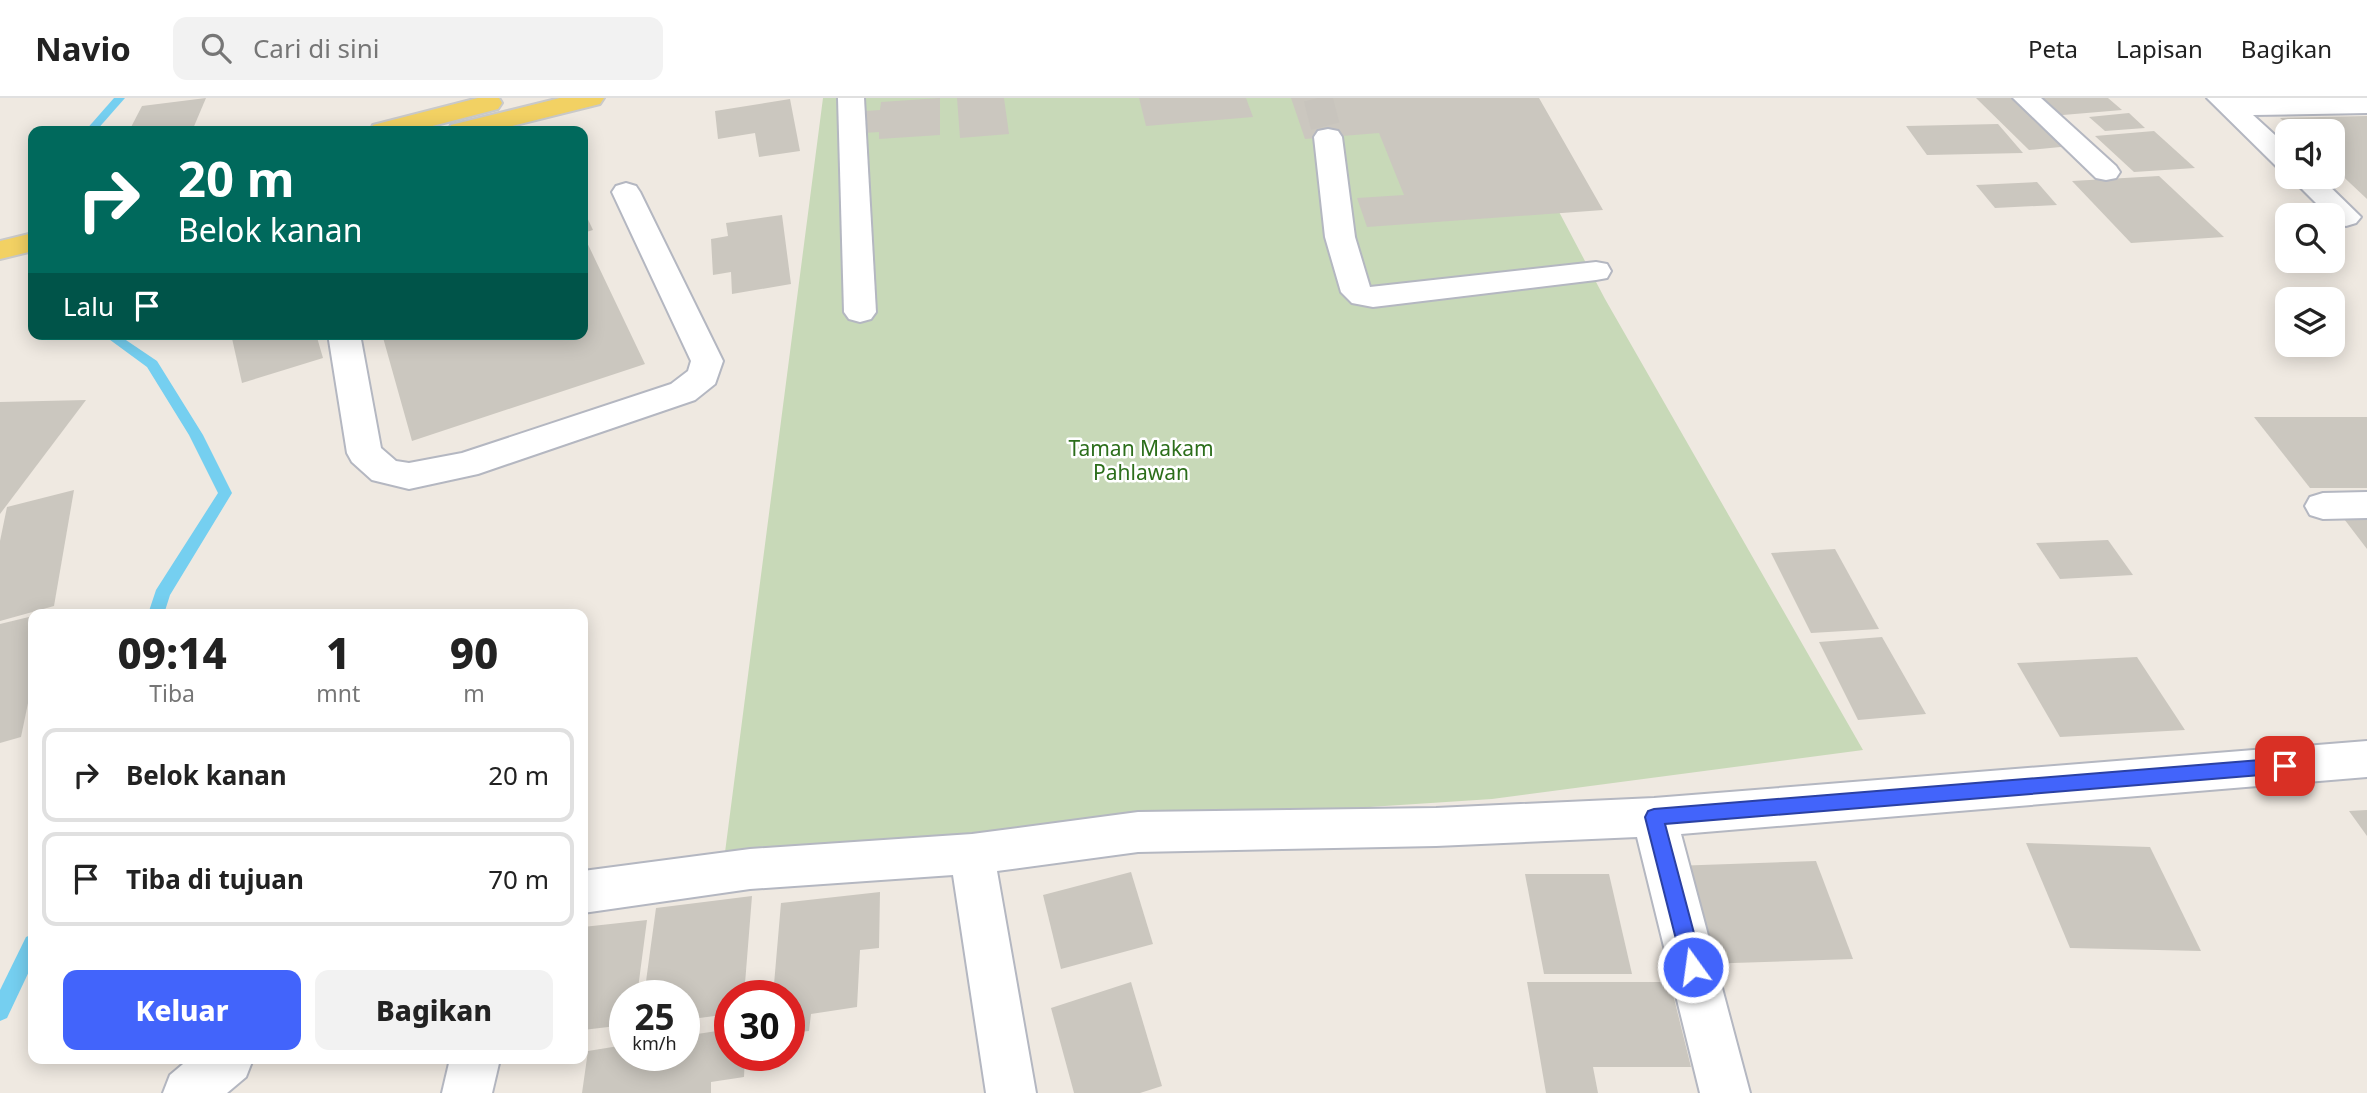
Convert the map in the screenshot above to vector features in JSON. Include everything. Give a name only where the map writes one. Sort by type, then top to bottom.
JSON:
[{"type":"main road","points":[[402,126],[509,98]]},
{"type":"main road","points":[[481,126],[591,98]]},
{"type":"main road","points":[[2,238],[28,222]]},
{"type":"main road","points":[[2,238],[28,241]]},
{"type":"street","points":[[851,98],[860,312]]},
{"type":"street","points":[[2026,98],[2106,172]]},
{"type":"street","points":[[2225,102],[2367,105]]},
{"type":"street","points":[[2225,102],[2275,150]]},
{"type":"street","points":[[1328,137],[1340,237],[1356,292],[1363,296],[1373,298],[1596,271]]},
{"type":"street","points":[[2317,189],[2346,217]]},
{"type":"street","points":[[345,340],[364,453],[385,471],[409,476],[466,464],[683,393],[703,376],[707,361],[626,192]]},
{"type":"street","points":[[2323,506],[2367,505]]},
{"type":"street","points":[[588,891],[750,869],[972,853],[1138,832],[1436,827],[1654,817],[2367,759]]},
{"type":"street","points":[[1654,817],[1725,1093]]},
{"type":"street","points":[[972,853],[1011,1093]]},
{"type":"street","points":[[188,1093],[222,1064]]},
{"type":"street","points":[[467,1093],[474,1064]]},
{"type":"green space","name":"Taman Makam Pahlawan","points":[[823,98],[1499,98],[1605,299],[1863,750],[1492,799],[1004,831],[724,860]]},
{"type":"building","points":[[206,98],[194,126],[132,126],[142,106]]},
{"type":"building","points":[[940,98],[940,135],[879,139],[879,132],[864,133],[865,111],[880,110],[881,102]]},
{"type":"building","points":[[957,98],[1004,98],[1009,134],[960,138]]},
{"type":"building","points":[[1139,98],[1246,98],[1253,117],[1146,126]]},
{"type":"building","points":[[1291,98],[1539,98],[1603,210],[1367,227],[1357,198],[1404,195],[1379,133],[1305,139]]},
{"type":"building","points":[[1976,98],[2020,98],[2071,146],[2029,150]]},
{"type":"building","points":[[2033,98],[2108,98],[2122,110],[2051,116]]},
{"type":"building","points":[[790,99],[800,151],[759,157],[755,133],[718,139],[715,111]]},
{"type":"building","points":[[2129,113],[2145,128],[2105,131],[2089,117]]},
{"type":"building","points":[[2367,116],[2367,199],[2345,178],[2345,119],[2280,118]]},
{"type":"building","points":[[1998,124],[2023,153],[1927,155],[1906,126]]},
{"type":"building","points":[[2154,131],[2195,168],[2134,172],[2095,136]]},
{"type":"building","points":[[2159,176],[2224,237],[2131,243],[2072,181]]},
{"type":"building","points":[[2037,182],[2057,205],[1995,208],[1976,185]]},
{"type":"building","points":[[782,215],[791,284],[732,294],[731,272],[713,275],[711,239],[728,236],[726,223]]},
{"type":"building","points":[[588,244],[645,364],[412,441],[384,340],[588,340]]},
{"type":"building","points":[[232,340],[318,340],[323,358],[242,383]]},
{"type":"building","points":[[86,400],[0,514],[0,402]]},
{"type":"building","points":[[2254,417],[2367,417],[2367,488],[2310,488]]},
{"type":"building","points":[[74,490],[54,606],[28,609],[28,613],[0,621],[0,541],[7,507]]},
{"type":"building","points":[[2338,511],[2367,511],[2367,549]]},
{"type":"building","points":[[2108,540],[2133,575],[2060,579],[2036,543]]},
{"type":"building","points":[[1835,549],[1879,629],[1811,633],[1771,553]]},
{"type":"building","points":[[28,617],[28,703],[21,737],[0,743],[0,624]]},
{"type":"building","points":[[1882,637],[1926,714],[1858,720],[1819,642]]},
{"type":"building","points":[[2137,657],[2185,730],[2060,737],[2017,663]]},
{"type":"building","points":[[2367,810],[2367,836],[2349,811]]},
{"type":"building","points":[[2026,843],[2150,847],[2201,951],[2070,948]]},
{"type":"building","points":[[1816,861],[1853,959],[1702,964],[1673,866]]},
{"type":"building","points":[[1131,872],[1153,944],[1061,969],[1043,895]]},
{"type":"building","points":[[1525,874],[1609,874],[1632,974],[1544,974]]},
{"type":"building","points":[[880,892],[879,948],[860,950],[857,1007],[811,1014],[809,1031],[805,1031],[805,980],[774,980],[781,903]]},
{"type":"building","points":[[752,896],[745,980],[714,980],[714,1016],[700,1018],[700,980],[646,980],[656,908]]},
{"type":"building","points":[[647,920],[639,980],[609,980],[609,1027],[588,1029],[588,926]]},
{"type":"building","points":[[1131,982],[1162,1086],[1140,1093],[1074,1093],[1051,1008]]},
{"type":"building","points":[[1527,982],[1670,982],[1691,1067],[1593,1067],[1598,1093],[1546,1093]]},
{"type":"building","points":[[714,1031],[714,1071],[744,1071],[744,1077],[711,1082],[711,1093],[582,1093],[588,1051],[609,1048],[609,1071],[700,1071],[700,1034]]},
{"type":"waterway","points":[[95,126],[120,98]]},
{"type":"waterway","points":[[117,340],[152,364],[196,435],[225,493],[162,594],[158,609]]},
{"type":"waterway","points":[[0,1011],[28,953]]},
{"type":"tunnel","points":[[1318,98],[1328,137]]},
{"type":"route","points":[[1693,967],[1654,817],[2285,766]]}]
